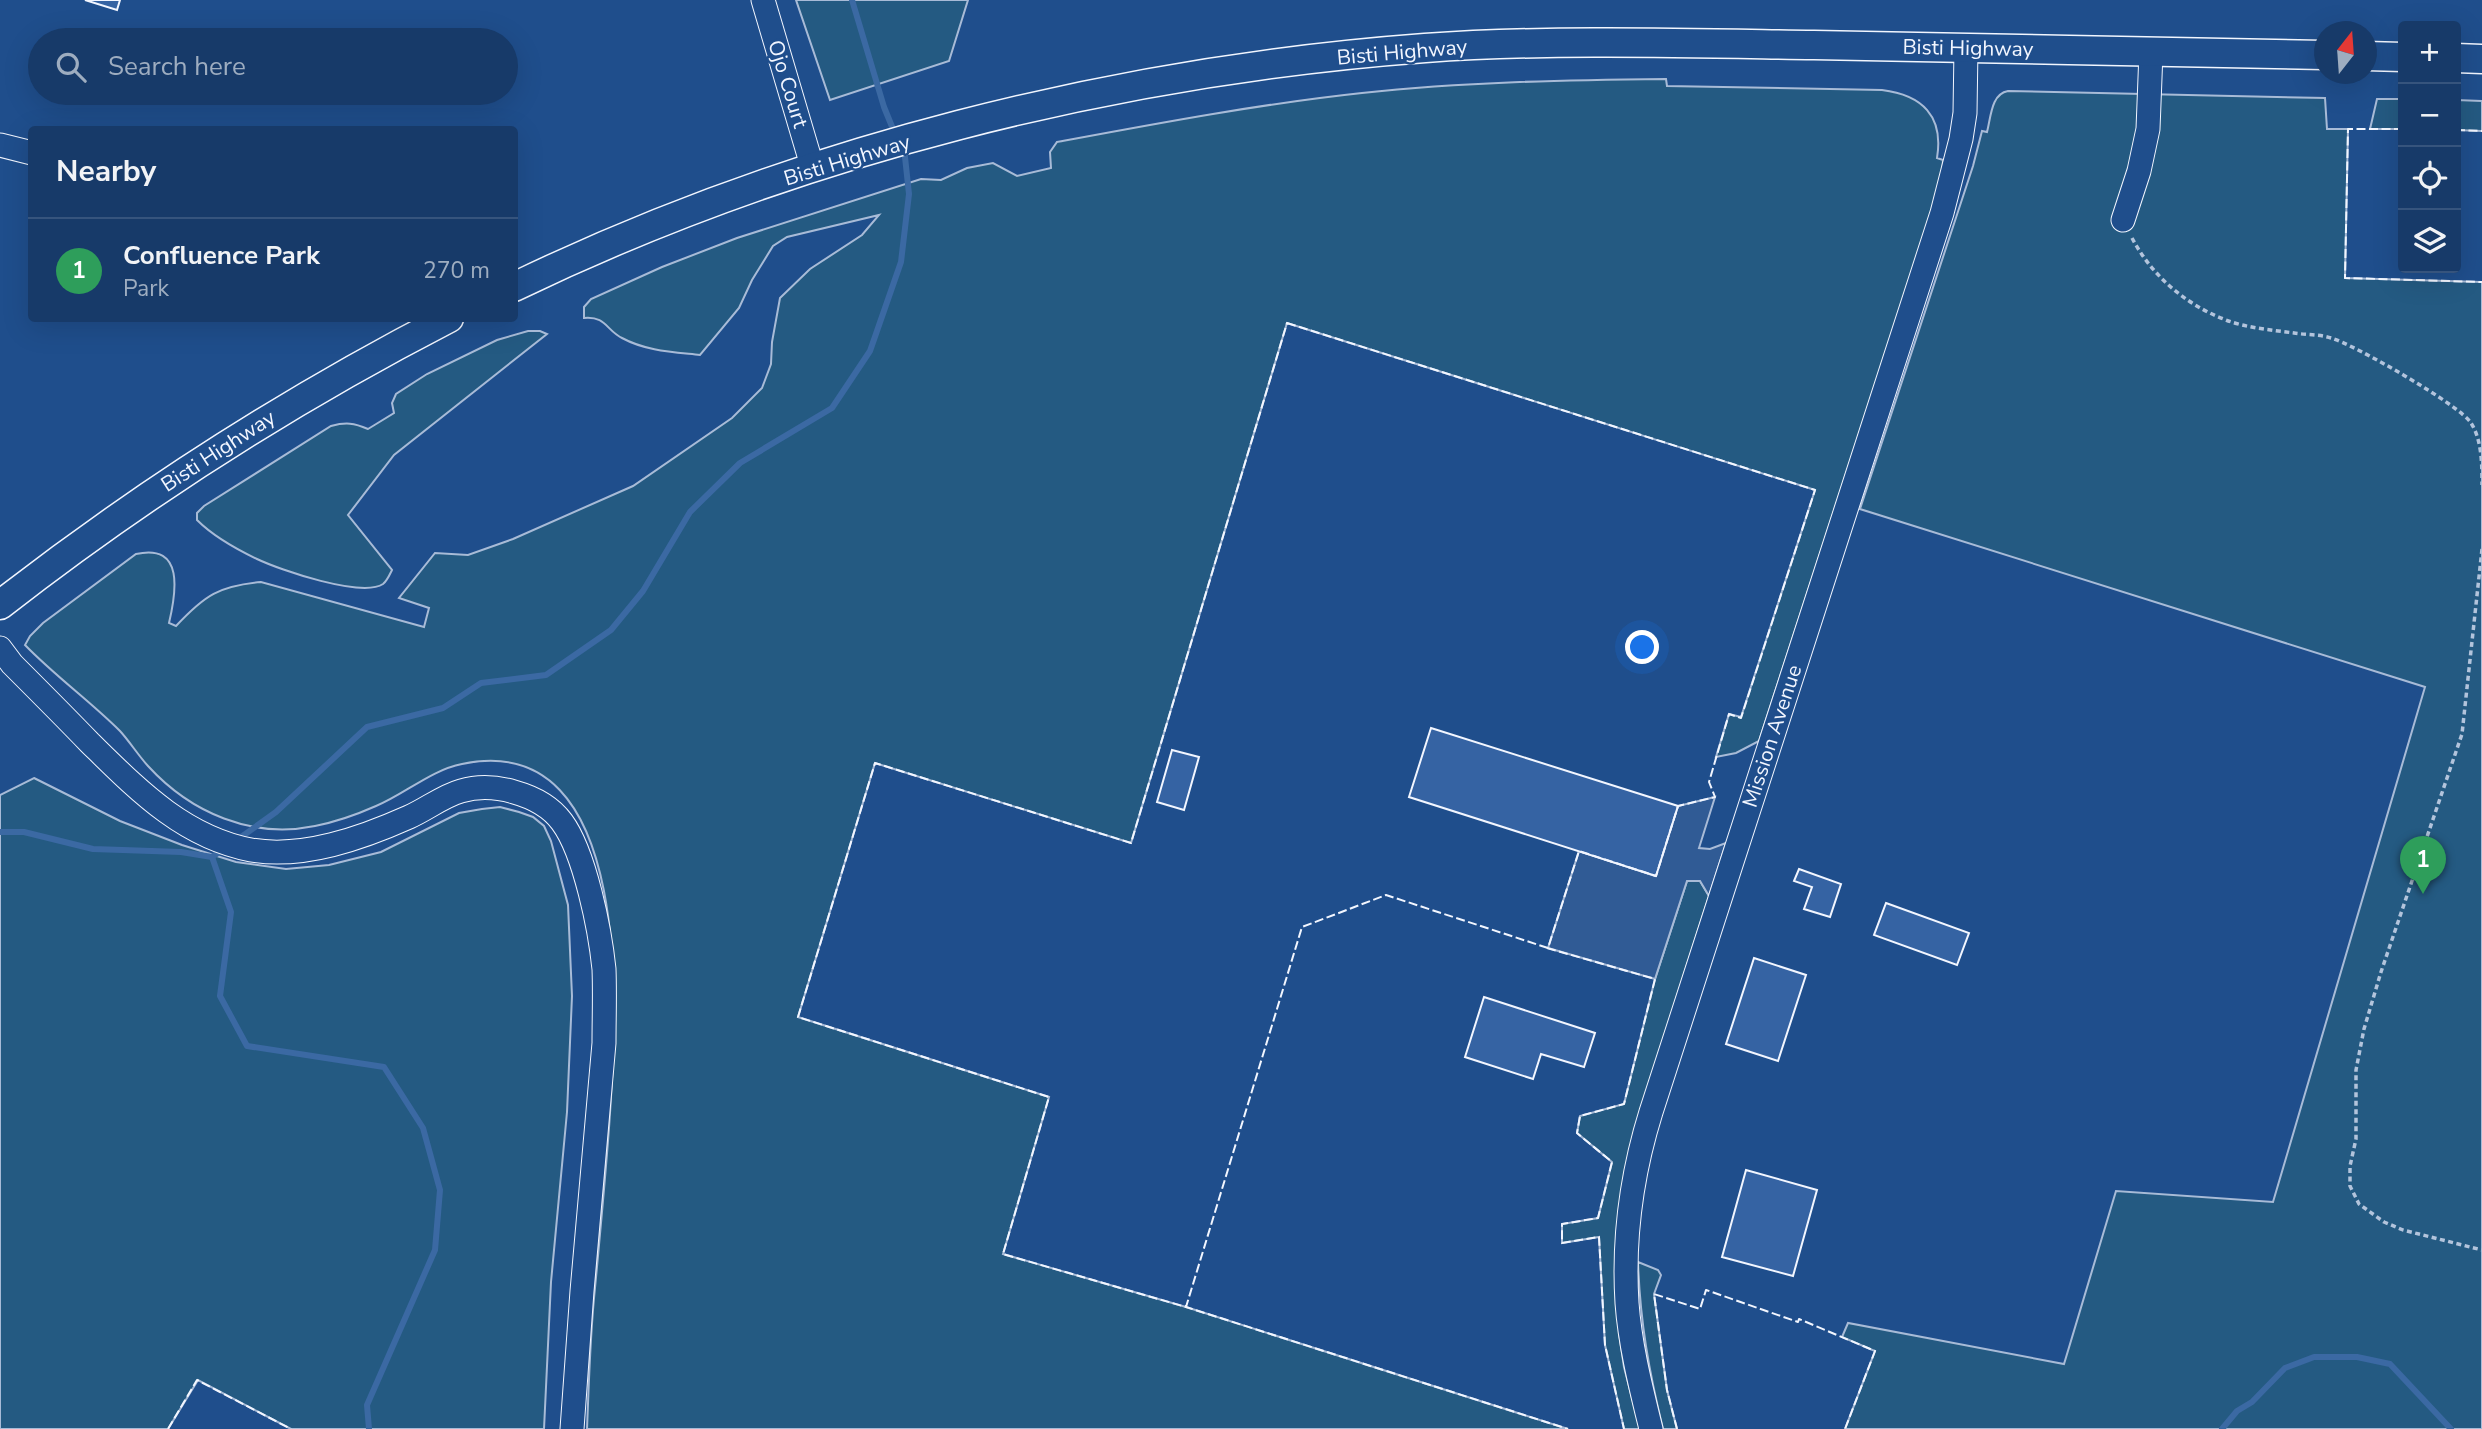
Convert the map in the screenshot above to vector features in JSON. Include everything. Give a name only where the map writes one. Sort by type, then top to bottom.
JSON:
[{"type":"main road","name":"Bisti Highway","points":[[518,285],[645,230],[813,169],[936,132],[1107,92],[1225,71],[1350,55],[1474,45],[1556,43],[2314,55]]},
{"type":"main road","points":[[2377,56],[2398,57]]},
{"type":"main road","points":[[2461,58],[2482,59]]},
{"type":"main road","name":"Bisti Highway","points":[[0,605],[79,545],[204,458],[310,393],[442,322]]},
{"type":"street","name":"Ojo Court","points":[[763,0],[813,169]]},
{"type":"street","name":"Mission Avenue","points":[[1651,1429],[1639,1380],[1627,1304],[1627,1248],[1638,1161],[1651,1112],[1942,213],[1962,139],[1966,48]]},
{"type":"street","points":[[2123,220],[2139,171],[2148,129],[2151,52]]},
{"type":"street","points":[[0,145],[28,152]]},
{"type":"street","points":[[0,648],[12,664],[135,788],[166,812],[198,832],[223,843],[252,850],[282,852],[317,847],[378,830],[461,791],[478,788],[502,788],[522,794],[543,804],[561,821],[575,845],[585,874],[604,968],[603,1056],[572,1429]]},
{"type":"path","points":[[2123,220],[2139,252],[2165,283],[2198,307],[2229,321],[2294,334],[2330,337],[2361,350],[2469,419],[2476,432],[2482,485]]},
{"type":"path","points":[[2482,550],[2462,734],[2364,1029],[2356,1070],[2356,1139],[2350,1166],[2350,1185],[2359,1204],[2384,1222],[2403,1230],[2482,1250]]},
{"type":"shaded area","points":[[796,0],[968,0],[949,61],[830,100]]},
{"type":"shaded area","points":[[1666,79],[1667,86],[1882,90],[1896,93],[1919,103],[1927,110],[1937,130],[1937,158],[1943,160],[1942,176],[1932,210],[1759,741],[1736,753],[1716,757],[1729,714],[1741,717],[1815,490],[1287,323],[1131,843],[875,763],[798,1017],[1049,1097],[1003,1254],[1186,1307],[1568,1429],[587,1429],[592,1323],[612,1082],[612,958],[604,894],[588,836],[561,791],[519,765],[462,764],[440,771],[376,806],[330,822],[292,829],[246,825],[203,809],[165,783],[120,731],[25,645],[43,623],[136,554],[152,553],[163,556],[174,573],[174,598],[169,623],[176,626],[214,594],[234,586],[261,582],[424,627],[429,608],[399,598],[435,553],[468,555],[513,539],[633,486],[732,418],[762,388],[771,364],[780,298],[810,269],[862,235],[879,215],[787,237],[773,246],[739,308],[700,355],[641,346],[617,335],[597,319],[584,318],[584,307],[591,299],[662,267],[737,238],[921,179],[941,180],[967,168],[993,163],[1017,176],[1051,168],[1050,152],[1057,142],[1210,114],[1324,97],[1438,86]]},
{"type":"shaded area","points":[[2008,91],[2325,98],[2327,129],[2348,129],[2345,278],[2482,282],[2482,1429],[1845,1429],[1875,1351],[1842,1337],[1848,1323],[2064,1364],[2116,1191],[2273,1202],[2425,687],[1860,509],[1973,166],[1982,131],[1987,132],[1995,101]]},
{"type":"shaded area","points":[[2377,99],[2398,99],[2398,129],[2370,129]]},
{"type":"shaded area","points":[[2461,100],[2482,101],[2482,131],[2461,130]]},
{"type":"shaded area","points":[[528,331],[547,334],[394,455],[348,515],[392,570],[383,584],[358,588],[283,570],[233,546],[197,520],[197,513],[204,506],[331,426],[350,424],[368,429],[394,413],[392,403],[396,394],[427,374],[497,340]]},
{"type":"shaded area","points":[[34,778],[120,821],[182,845],[236,862],[286,869],[329,865],[381,852],[459,813],[482,809],[500,807],[519,812],[533,817],[544,826],[551,841],[568,905],[572,996],[567,1112],[551,1282],[544,1429],[291,1429],[198,1380],[168,1429],[0,1429],[0,795]]},
{"type":"shaded area","points":[[1715,797],[1699,848],[1710,849],[1726,843],[1709,896],[1700,881],[1687,881],[1655,979],[1548,948],[1579,851],[1655,876],[1678,806]]},
{"type":"shaded area","points":[[1687,881],[1700,881],[1709,896],[1647,1090],[1619,1333],[1624,1367],[1640,1429],[1624,1429],[1605,1345],[1599,1237],[1562,1243],[1562,1224],[1598,1218],[1612,1162],[1577,1133],[1580,1116],[1624,1104],[1655,979]]},
{"type":"shaded area","points":[[1638,1262],[1658,1270],[1661,1275],[1654,1294],[1667,1390],[1677,1429],[1663,1429],[1658,1408],[1643,1326]]},
{"type":"building","points":[[85,0],[120,0],[117,10]]},
{"type":"building","points":[[1431,728],[1678,806],[1656,876],[1409,797]]},
{"type":"building","points":[[1172,750],[1199,757],[1184,810],[1157,802]]},
{"type":"building","points":[[1799,869],[1841,884],[1830,917],[1804,909],[1812,887],[1794,881]]},
{"type":"building","points":[[1886,903],[1969,933],[1957,965],[1874,935]]},
{"type":"building","points":[[1754,958],[1806,975],[1778,1061],[1726,1044]]},
{"type":"building","points":[[1484,997],[1595,1033],[1584,1067],[1541,1054],[1533,1079],[1465,1057]]},
{"type":"building","points":[[1746,1170],[1817,1190],[1793,1276],[1722,1257]]},
{"type":"waterway","points":[[852,0],[884,107],[895,134]]},
{"type":"waterway","points":[[237,840],[276,812],[367,727],[443,708],[481,683],[546,675],[611,630],[643,591],[690,512],[740,463],[832,408],[870,351],[901,262],[909,194],[905,157],[901,148]]},
{"type":"waterway","points":[[0,832],[24,832],[93,849],[181,852],[212,857],[225,848]]},
{"type":"waterway","points":[[212,857],[231,912],[220,996],[247,1046],[384,1067],[423,1128],[440,1190],[435,1250],[367,1405],[369,1429]]},
{"type":"waterway","points":[[2222,1429],[2237,1411],[2252,1402],[2285,1368],[2314,1357],[2357,1357],[2390,1364],[2451,1429]]},
{"type":"fence","points":[[2398,129],[2348,129],[2345,278],[2482,282]]},
{"type":"fence","points":[[2461,130],[2482,131]]},
{"type":"fence","points":[[1287,323],[1815,490],[1741,718],[1729,714],[1709,782],[1715,797],[1678,806],[1656,876],[1579,851],[1548,948],[1386,895],[1302,927],[1186,1307],[1003,1254],[1049,1097],[798,1017],[875,763],[1131,843],[1287,323]]},
{"type":"fence","points":[[1547,948],[1655,979],[1624,1104],[1580,1116],[1577,1133],[1612,1162],[1598,1218],[1562,1224],[1562,1243],[1599,1237],[1605,1345],[1624,1429]]},
{"type":"fence","points":[[1677,1429],[1667,1390],[1654,1294],[1700,1309],[1706,1290],[1798,1322],[1799,1319],[1875,1351],[1845,1429]]},
{"type":"fence","points":[[1186,1305],[1568,1429]]},
{"type":"fence","points":[[168,1429],[197,1380],[291,1429]]},
{"type":"place","name":"Confluence Park","points":[[2423,894]]}]
